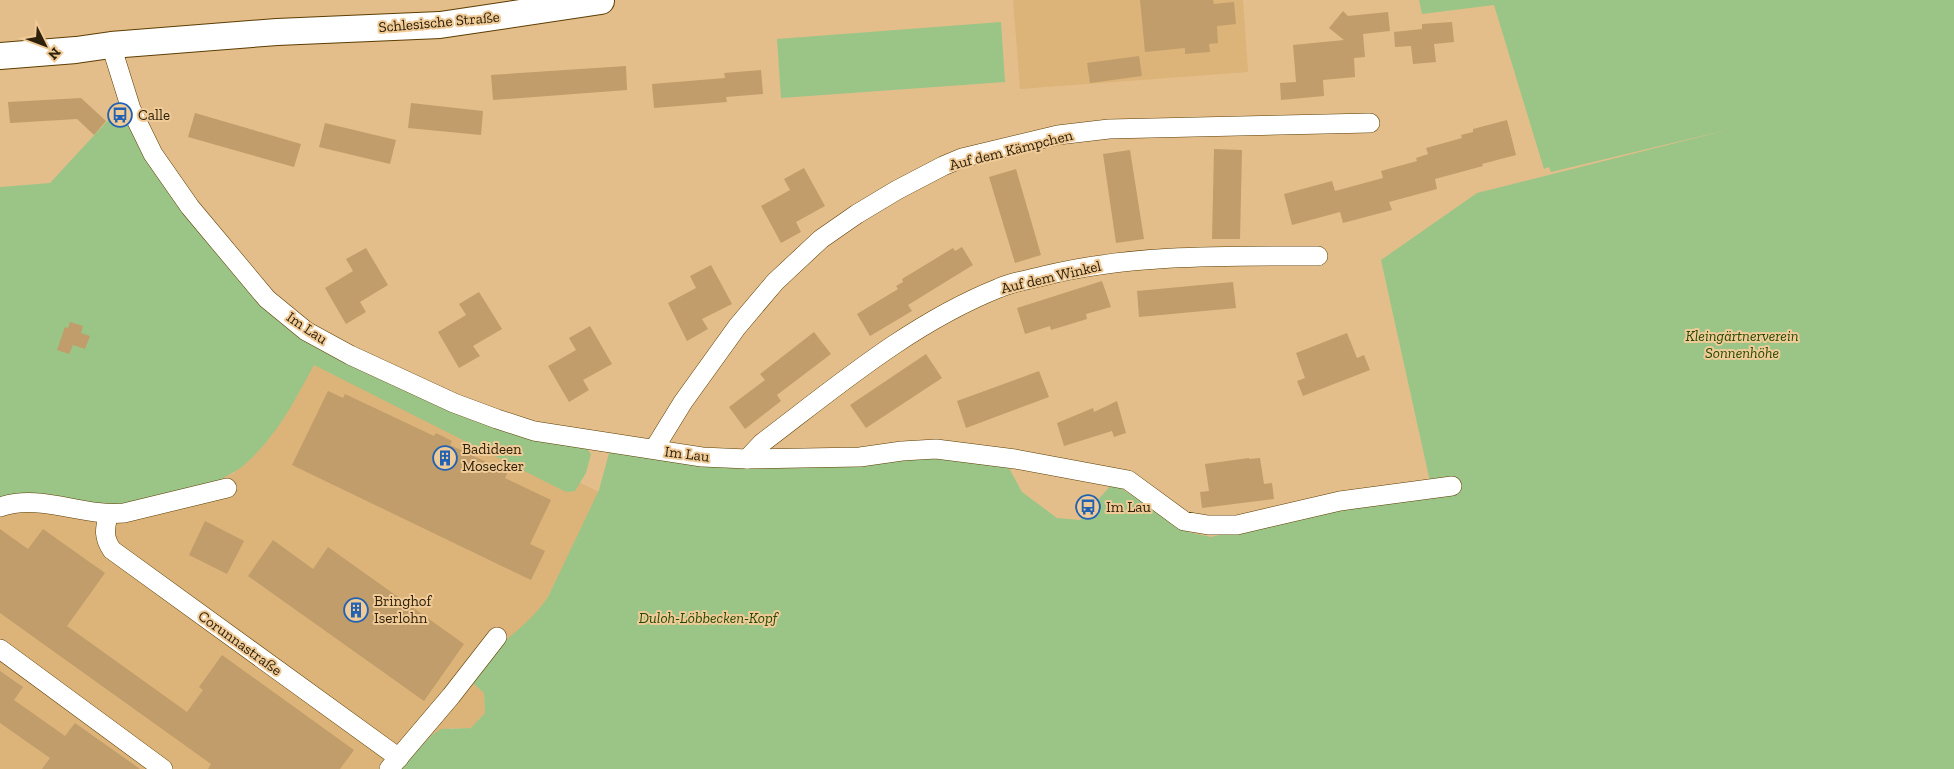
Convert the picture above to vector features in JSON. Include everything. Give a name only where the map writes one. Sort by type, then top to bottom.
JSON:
[{"type":"main road","name":"Schlesische Straße","points":[[0,56],[277,32],[440,25],[610,1]]},
{"type":"street","name":"Im Lau","points":[[111,45],[131,109],[153,154],[190,207],[268,299],[306,331],[350,355],[454,402],[497,419],[534,431],[702,457],[747,459],[860,458],[902,451],[936,449],[1015,458],[1128,480],[1184,521],[1208,526],[1237,525],[1340,501],[1452,486]]},
{"type":"street","name":"Auf dem Kämpchen","points":[[654,449],[684,402],[737,327],[775,282],[821,239],[857,214],[943,166],[962,158],[1058,135],[1109,130],[1370,123]]},
{"type":"street","name":"Auf dem Winkel","points":[[747,459],[762,443],[895,345],[952,309],[1000,287],[1059,272],[1129,261],[1250,256],[1318,256]]},
{"type":"street","points":[[0,507],[10,503],[32,503],[108,514],[124,513],[228,488]]},
{"type":"street","name":"Corunnastraße","points":[[108,514],[104,532],[112,550],[394,763],[451,696],[496,637]]},
{"type":"street","points":[[0,649],[163,769]]},
{"type":"shaded area","points":[[1013,0],[1243,0],[1248,72],[1020,89]]},
{"type":"shaded area","points":[[318,356],[599,492],[541,608],[519,631],[504,642],[469,680],[484,693],[485,713],[471,728],[450,728],[399,769],[0,769],[0,502],[214,485],[222,477],[233,474]]},
{"type":"green space","points":[[1419,0],[1954,0],[1954,769],[399,769],[432,735],[441,729],[471,728],[485,713],[484,693],[468,679],[533,615],[548,597],[599,490],[611,446],[749,464],[937,452],[1004,459],[1022,492],[1057,518],[1080,520],[1113,483],[1188,532],[1211,537],[1431,486],[1381,260],[1477,193],[1731,129],[1551,172],[1549,167],[1544,169],[1494,5],[1422,14]]},
{"type":"green space","points":[[1001,22],[1005,82],[781,98],[777,39]]},
{"type":"green space","points":[[124,103],[150,155],[304,336],[587,449],[591,454],[586,473],[575,491],[566,492],[314,365],[283,419],[255,455],[243,466],[214,485],[111,509],[0,502],[0,187],[50,183]]},
{"type":"building","points":[[1140,0],[1213,0],[1214,4],[1234,2],[1236,24],[1217,26],[1218,43],[1209,44],[1210,52],[1185,54],[1185,48],[1145,52]]},
{"type":"building","points":[[1343,11],[1348,16],[1388,12],[1390,31],[1363,34],[1365,57],[1354,58],[1355,77],[1323,80],[1324,96],[1281,100],[1280,83],[1296,82],[1293,45],[1344,40],[1329,28]]},
{"type":"building","points":[[1452,22],[1454,42],[1434,44],[1436,62],[1413,64],[1411,46],[1395,47],[1394,32],[1422,29],[1422,24]]},
{"type":"building","points":[[1139,56],[1142,76],[1090,83],[1087,63]]},
{"type":"building","points":[[626,66],[627,90],[493,100],[491,75]]},
{"type":"building","points":[[761,70],[763,94],[726,97],[727,102],[654,108],[652,84],[725,78],[724,73]]},
{"type":"building","points":[[81,98],[106,121],[94,135],[77,119],[10,123],[8,102]]},
{"type":"building","points":[[411,103],[483,111],[481,135],[408,128]]},
{"type":"building","points":[[195,113],[301,144],[294,167],[188,137]]},
{"type":"building","points":[[1507,120],[1516,155],[1435,179],[1437,189],[1389,202],[1392,210],[1343,223],[1340,212],[1292,225],[1284,194],[1332,181],[1335,191],[1383,178],[1381,171],[1417,161],[1416,158],[1428,154],[1426,148],[1462,138],[1461,135],[1473,132],[1473,129]]},
{"type":"building","points":[[325,123],[396,140],[390,164],[319,147]]},
{"type":"building","points":[[1214,149],[1242,150],[1240,239],[1212,239]]},
{"type":"building","points":[[1130,150],[1144,239],[1116,243],[1103,154]]},
{"type":"building","points":[[804,168],[825,206],[796,222],[801,232],[781,243],[761,206],[790,190],[784,179]]},
{"type":"building","points":[[1016,169],[1041,255],[1015,263],[989,177]]},
{"type":"building","points":[[962,247],[973,265],[908,305],[912,311],[870,336],[857,314],[898,289],[896,286],[903,282],[902,279],[953,248],[955,251]]},
{"type":"building","points":[[366,248],[388,285],[360,302],[366,312],[346,324],[325,288],[353,271],[346,259]]},
{"type":"building","points":[[711,265],[732,304],[702,319],[708,329],[687,341],[668,303],[696,288],[690,276]]},
{"type":"building","points":[[1102,281],[1111,307],[1086,314],[1087,319],[1051,330],[1050,326],[1025,334],[1017,308]]},
{"type":"building","points":[[1233,282],[1236,308],[1139,317],[1137,291]]},
{"type":"building","points":[[479,292],[502,329],[473,346],[480,356],[459,368],[438,332],[466,315],[459,304]]},
{"type":"building","points":[[70,322],[83,326],[81,333],[90,336],[85,349],[73,345],[69,354],[57,350],[65,327],[68,328]]},
{"type":"building","points":[[590,326],[612,364],[583,380],[589,390],[569,402],[548,366],[576,350],[569,338]]},
{"type":"building","points":[[814,332],[831,354],[777,395],[781,401],[745,429],[729,407],[765,380],[760,374]]},
{"type":"building","points":[[1347,333],[1357,358],[1364,355],[1370,370],[1303,396],[1297,381],[1305,378],[1296,353]]},
{"type":"building","points":[[926,354],[942,378],[866,428],[850,405]]},
{"type":"building","points":[[1039,371],[1049,397],[966,428],[957,401]]},
{"type":"building","points":[[328,391],[343,398],[345,394],[434,436],[436,433],[452,441],[450,445],[508,472],[505,478],[551,500],[530,544],[545,551],[531,580],[292,465]]},
{"type":"building","points":[[1117,401],[1126,433],[1114,437],[1112,431],[1064,446],[1057,423],[1093,408],[1094,412]]},
{"type":"building","points":[[1260,458],[1264,484],[1272,483],[1274,499],[1202,508],[1200,492],[1209,491],[1205,464]]},
{"type":"building","points":[[205,521],[244,541],[227,574],[189,555]]},
{"type":"building","points":[[0,529],[28,549],[43,529],[105,573],[67,626],[187,712],[203,690],[199,687],[222,655],[354,750],[340,769],[208,769],[211,764],[0,613]]},
{"type":"building","name":"Bringhof Iserlohn","points":[[273,540],[313,569],[328,547],[464,644],[424,701],[248,576]]},
{"type":"building","points":[[0,671],[23,687],[14,700],[65,736],[75,723],[140,769],[42,769],[50,758],[0,723]]},
{"type":"place","name":"Calle","points":[[120,115]]},
{"type":"place","name":"Badideen Mosecker","points":[[445,458]]},
{"type":"place","name":"Im Lau","points":[[1088,507]]},
{"type":"place","name":"Bringhof Iserlohn","points":[[356,610]]},
{"type":"park label","name":"Kleingärtnerverein Sonnenhöhe","points":[[1742,344]]},
{"type":"park label","name":"Duloh-Löbbecken-Kopf","points":[[708,618]]}]
